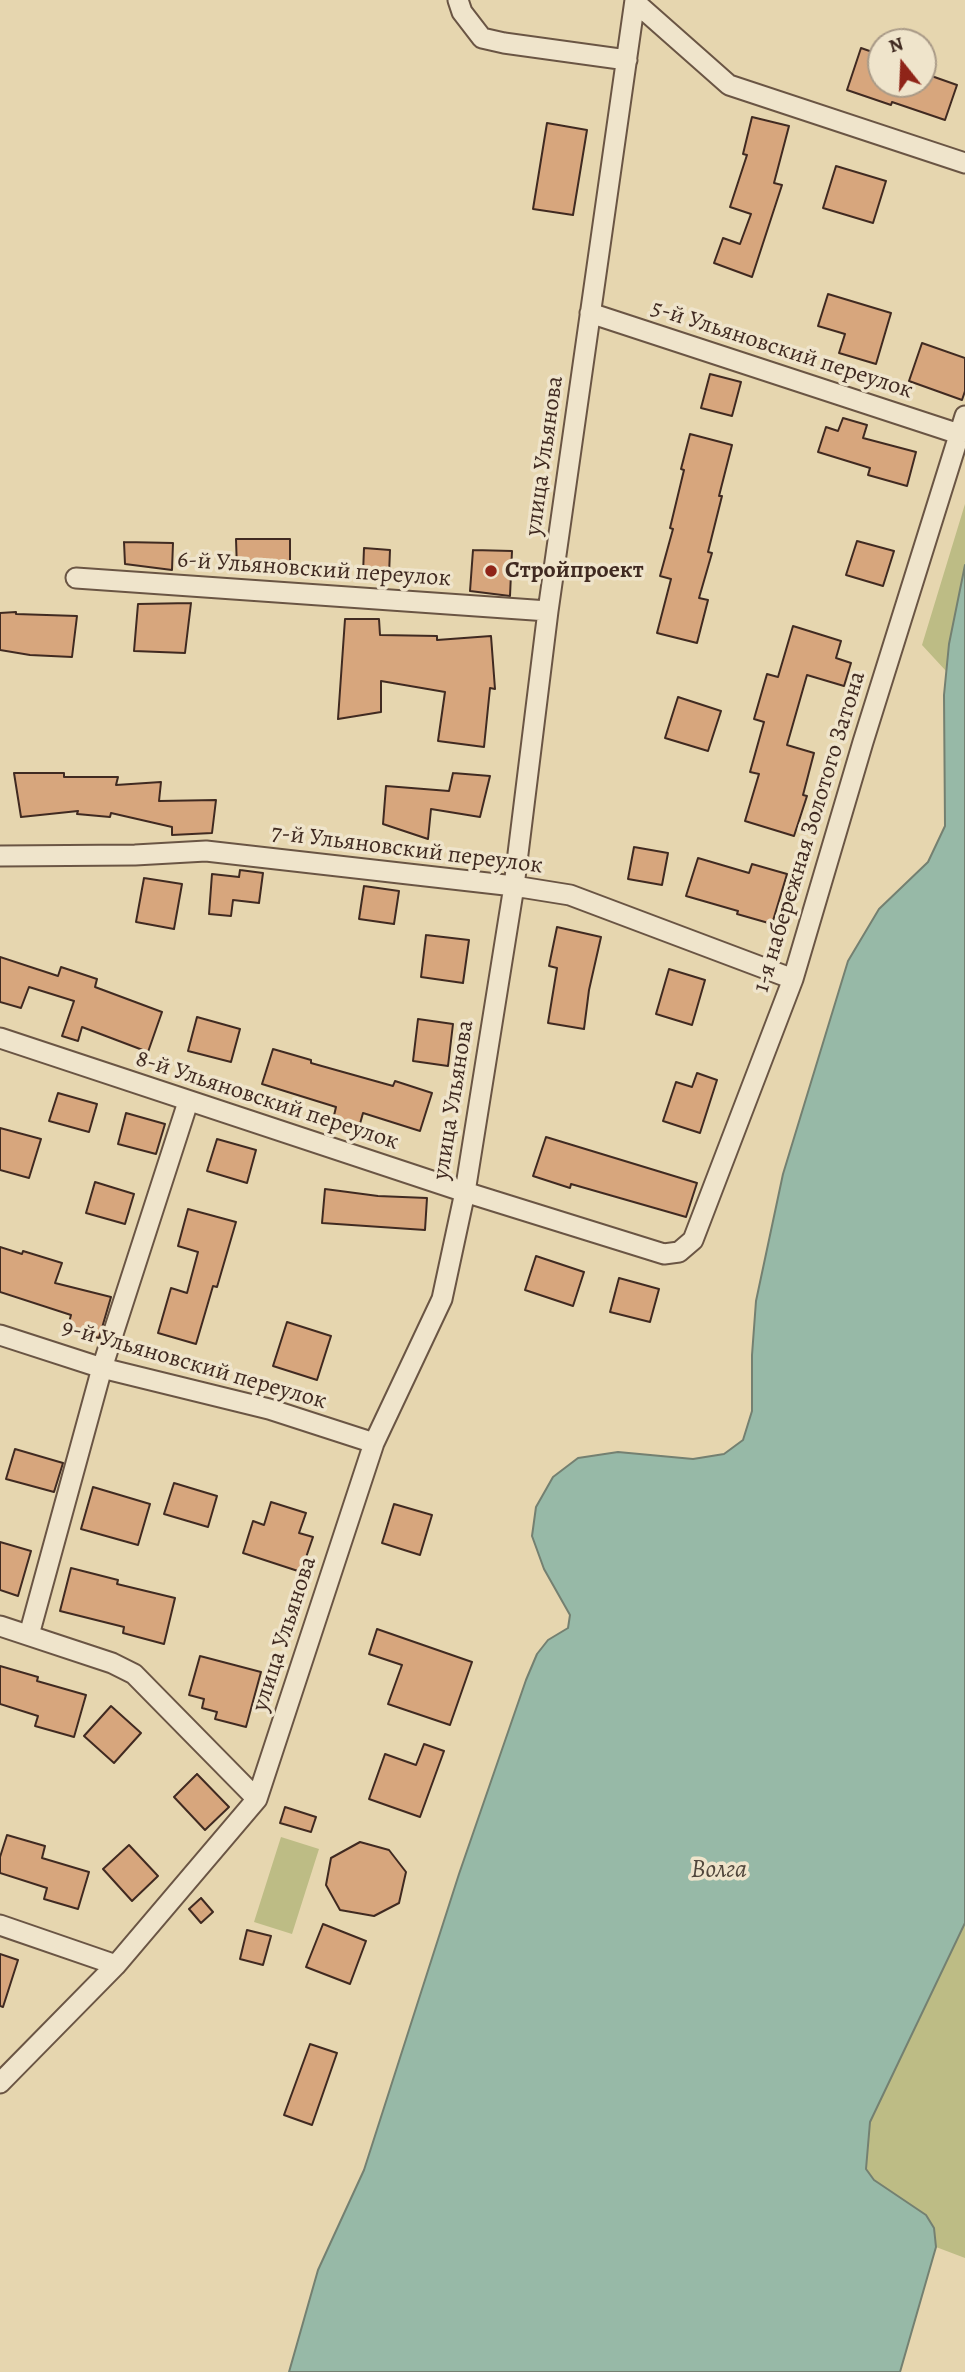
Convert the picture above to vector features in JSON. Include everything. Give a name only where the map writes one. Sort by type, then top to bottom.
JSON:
[{"type":"street","points":[[458,0],[462,12],[482,38],[627,60]]},
{"type":"street","points":[[635,1],[729,85],[965,163]]},
{"type":"street","name":"улица Ульянова","points":[[0,2083],[116,1965],[257,1799],[374,1443],[442,1299],[465,1192],[514,887],[548,611],[635,1]]},
{"type":"street","name":"5-й Ульяновский переулок","points":[[590,313],[962,425]]},
{"type":"street","name":"1-я набережная Золотого Затона","points":[[679,1252],[694,1240],[793,979],[863,741],[962,425]]},
{"type":"street","name":"6-й Ульяновский переулок","points":[[76,578],[548,611]]},
{"type":"street","name":"7-й Ульяновский переулок","points":[[0,856],[135,855],[206,851],[570,895],[793,979]]},
{"type":"street","name":"8-й Ульяновский переулок","points":[[0,1038],[465,1192],[664,1254],[679,1252]]},
{"type":"street","points":[[29,1635],[102,1368],[188,1102]]},
{"type":"street","name":"9-й Ульяновский переулок","points":[[0,1335],[102,1368],[269,1409],[374,1443]]},
{"type":"street","points":[[0,1626],[112,1663],[134,1675],[257,1799]]},
{"type":"street","points":[[0,1925],[116,1965]]},
{"type":"shaded area","points":[[965,504],[965,565],[946,671],[922,645]]},
{"type":"shaded area","points":[[281,1837],[319,1849],[292,1934],[254,1922]]},
{"type":"shaded area","points":[[965,1923],[965,2258],[936,2247],[934,2228],[926,2215],[873,2180],[866,2168],[870,2122]]},
{"type":"water","name":"Волга","points":[[965,565],[965,1923],[870,2122],[866,2169],[874,2180],[926,2215],[934,2228],[936,2247],[900,2372],[289,2372],[318,2270],[364,2170],[459,1874],[526,1680],[537,1654],[548,1640],[568,1628],[570,1615],[544,1569],[532,1536],[536,1507],[553,1477],[578,1458],[618,1452],[693,1459],[724,1454],[743,1440],[752,1411],[756,1301],[783,1174],[848,961],[879,909],[928,862],[945,826],[944,695],[949,644]]},
{"type":"building","points":[[861,48],[867,50],[867,97],[847,90]]},
{"type":"building","points":[[937,78],[957,85],[945,120],[892,102],[891,105],[870,98],[937,98]]},
{"type":"building","points":[[752,117],[789,126],[774,183],[782,185],[752,277],[714,263],[723,238],[740,244],[751,214],[730,207],[747,155],[743,154]]},
{"type":"building","points":[[547,123],[587,130],[573,215],[533,209]]},
{"type":"building","points":[[836,166],[886,181],[873,223],[823,208]]},
{"type":"building","points":[[828,294],[891,313],[876,364],[839,353],[845,334],[818,326]]},
{"type":"building","points":[[922,343],[965,358],[965,391],[962,400],[909,381]]},
{"type":"building","points":[[710,374],[741,382],[732,416],[701,408]]},
{"type":"building","points":[[843,418],[867,425],[863,438],[916,452],[907,486],[868,475],[870,468],[818,452],[826,427],[838,431]]},
{"type":"building","points":[[690,434],[732,445],[708,552],[712,553],[699,598],[708,600],[697,643],[657,633],[671,579],[660,576],[673,529],[670,528]]},
{"type":"building","points":[[236,539],[290,539],[290,573],[237,570]]},
{"type":"building","points":[[857,541],[894,551],[883,586],[846,575]]},
{"type":"building","points":[[124,542],[173,543],[172,570],[125,564]]},
{"type":"building","points":[[364,548],[390,550],[389,575],[363,574]]},
{"type":"building","name":"Стройпроект","points":[[473,550],[512,551],[510,596],[470,591]]},
{"type":"building","points":[[191,603],[185,653],[134,651],[138,604]]},
{"type":"building","points":[[0,613],[77,616],[72,657],[0,650]]},
{"type":"building","points":[[345,619],[379,619],[380,635],[437,636],[437,640],[491,636],[495,689],[490,688],[484,747],[438,741],[445,692],[381,681],[381,712],[338,719]]},
{"type":"building","points":[[793,626],[841,641],[836,658],[851,663],[844,686],[807,675],[787,745],[814,753],[803,795],[807,796],[794,836],[745,821],[759,774],[750,772],[764,722],[754,719],[767,674],[778,677]]},
{"type":"building","points":[[678,697],[721,711],[708,751],[665,738]]},
{"type":"building","points":[[14,773],[118,777],[116,785],[161,782],[159,801],[216,800],[212,833],[172,835],[172,827],[111,813],[110,817],[77,814],[78,811],[21,817]]},
{"type":"building","points":[[453,773],[490,776],[480,817],[431,809],[428,839],[383,824],[386,786],[449,791]]},
{"type":"building","points":[[634,847],[668,853],[662,885],[628,879]]},
{"type":"building","points":[[698,858],[749,873],[752,864],[787,874],[772,924],[686,896]]},
{"type":"building","points":[[240,870],[263,873],[259,903],[233,900],[231,916],[209,914],[212,874],[239,877]]},
{"type":"building","points":[[144,878],[182,884],[174,929],[136,922]]},
{"type":"building","points":[[364,886],[399,891],[394,924],[359,919]]},
{"type":"building","points":[[557,927],[601,937],[589,990],[584,1029],[548,1023],[557,968],[549,966]]},
{"type":"building","points":[[426,935],[469,940],[463,983],[421,977]]},
{"type":"building","points":[[0,957],[58,976],[61,967],[97,979],[95,987],[162,1012],[148,1052],[82,1027],[78,1041],[62,1036],[74,1001],[29,987],[21,1008],[0,1002]]},
{"type":"building","points":[[669,969],[705,980],[692,1025],[656,1014]]},
{"type":"building","points":[[197,1017],[240,1029],[231,1062],[188,1051]]},
{"type":"building","points":[[418,1019],[453,1024],[448,1066],[413,1061]]},
{"type":"building","points":[[273,1049],[311,1060],[311,1063],[393,1086],[395,1081],[432,1093],[420,1131],[363,1113],[358,1131],[332,1124],[336,1107],[262,1084]]},
{"type":"building","points":[[697,1073],[717,1080],[700,1133],[663,1121],[676,1082],[692,1087]]},
{"type":"building","points":[[58,1093],[97,1104],[89,1132],[49,1121]]},
{"type":"building","points":[[126,1113],[165,1124],[156,1154],[118,1144]]},
{"type":"building","points":[[0,1128],[41,1139],[29,1178],[0,1170]]},
{"type":"building","points":[[546,1137],[697,1183],[686,1217],[571,1184],[570,1188],[533,1176]]},
{"type":"building","points":[[217,1139],[256,1150],[247,1183],[207,1171]]},
{"type":"building","points":[[95,1182],[134,1194],[125,1224],[86,1213]]},
{"type":"building","points":[[325,1189],[378,1196],[427,1198],[425,1230],[322,1223]]},
{"type":"building","points":[[188,1209],[236,1222],[217,1287],[213,1286],[196,1344],[158,1333],[171,1288],[187,1293],[198,1252],[178,1246]]},
{"type":"building","points":[[0,1247],[62,1263],[55,1283],[111,1297],[99,1338],[67,1330],[71,1315],[0,1292]]},
{"type":"building","points":[[536,1256],[584,1272],[573,1306],[525,1290]]},
{"type":"building","points":[[619,1278],[659,1289],[650,1322],[610,1312]]},
{"type":"building","points":[[287,1322],[331,1336],[317,1380],[273,1366]]},
{"type":"building","points":[[15,1449],[63,1463],[54,1492],[6,1479]]},
{"type":"building","points":[[174,1483],[217,1496],[208,1527],[164,1514]]},
{"type":"building","points":[[93,1487],[150,1504],[138,1545],[81,1529]]},
{"type":"building","points":[[271,1502],[306,1513],[299,1533],[313,1537],[301,1572],[243,1553],[253,1521],[264,1525]]},
{"type":"building","points":[[394,1504],[432,1515],[420,1555],[382,1543]]},
{"type":"building","points":[[0,1542],[31,1551],[18,1596],[0,1590]]},
{"type":"building","points":[[71,1568],[118,1580],[117,1584],[175,1598],[164,1644],[123,1633],[124,1627],[60,1611]]},
{"type":"building","points":[[377,1629],[472,1662],[450,1725],[388,1704],[402,1665],[369,1654]]},
{"type":"building","points":[[200,1656],[261,1672],[246,1727],[215,1719],[217,1712],[202,1708],[204,1699],[189,1695]]},
{"type":"building","points":[[0,1666],[38,1677],[37,1681],[86,1695],[74,1737],[35,1726],[38,1716],[0,1704]]},
{"type":"building","points":[[111,1706],[141,1733],[114,1763],[84,1736]]},
{"type":"building","points":[[424,1744],[444,1751],[420,1817],[369,1799],[385,1754],[416,1765]]},
{"type":"building","points":[[197,1774],[229,1807],[205,1830],[174,1797]]},
{"type":"building","points":[[285,1807],[316,1817],[311,1832],[280,1823]]},
{"type":"building","points":[[7,1835],[45,1846],[42,1858],[89,1872],[78,1909],[44,1899],[47,1888],[0,1873],[0,1857]]},
{"type":"building","points":[[360,1842],[389,1850],[406,1872],[399,1903],[374,1916],[340,1910],[326,1885],[331,1858]]},
{"type":"building","points":[[129,1845],[158,1876],[132,1901],[103,1869]]},
{"type":"building","points":[[201,1898],[213,1912],[201,1923],[189,1909]]},
{"type":"building","points":[[323,1924],[366,1941],[350,1984],[306,1967]]},
{"type":"building","points":[[247,1930],[271,1936],[263,1965],[240,1959]]},
{"type":"building","points":[[0,1954],[18,1960],[3,2007],[0,2006]]},
{"type":"building","points":[[310,2044],[337,2053],[312,2125],[284,2115]]},
{"type":"place","name":"Стройпроект","points":[[491,571]]}]
